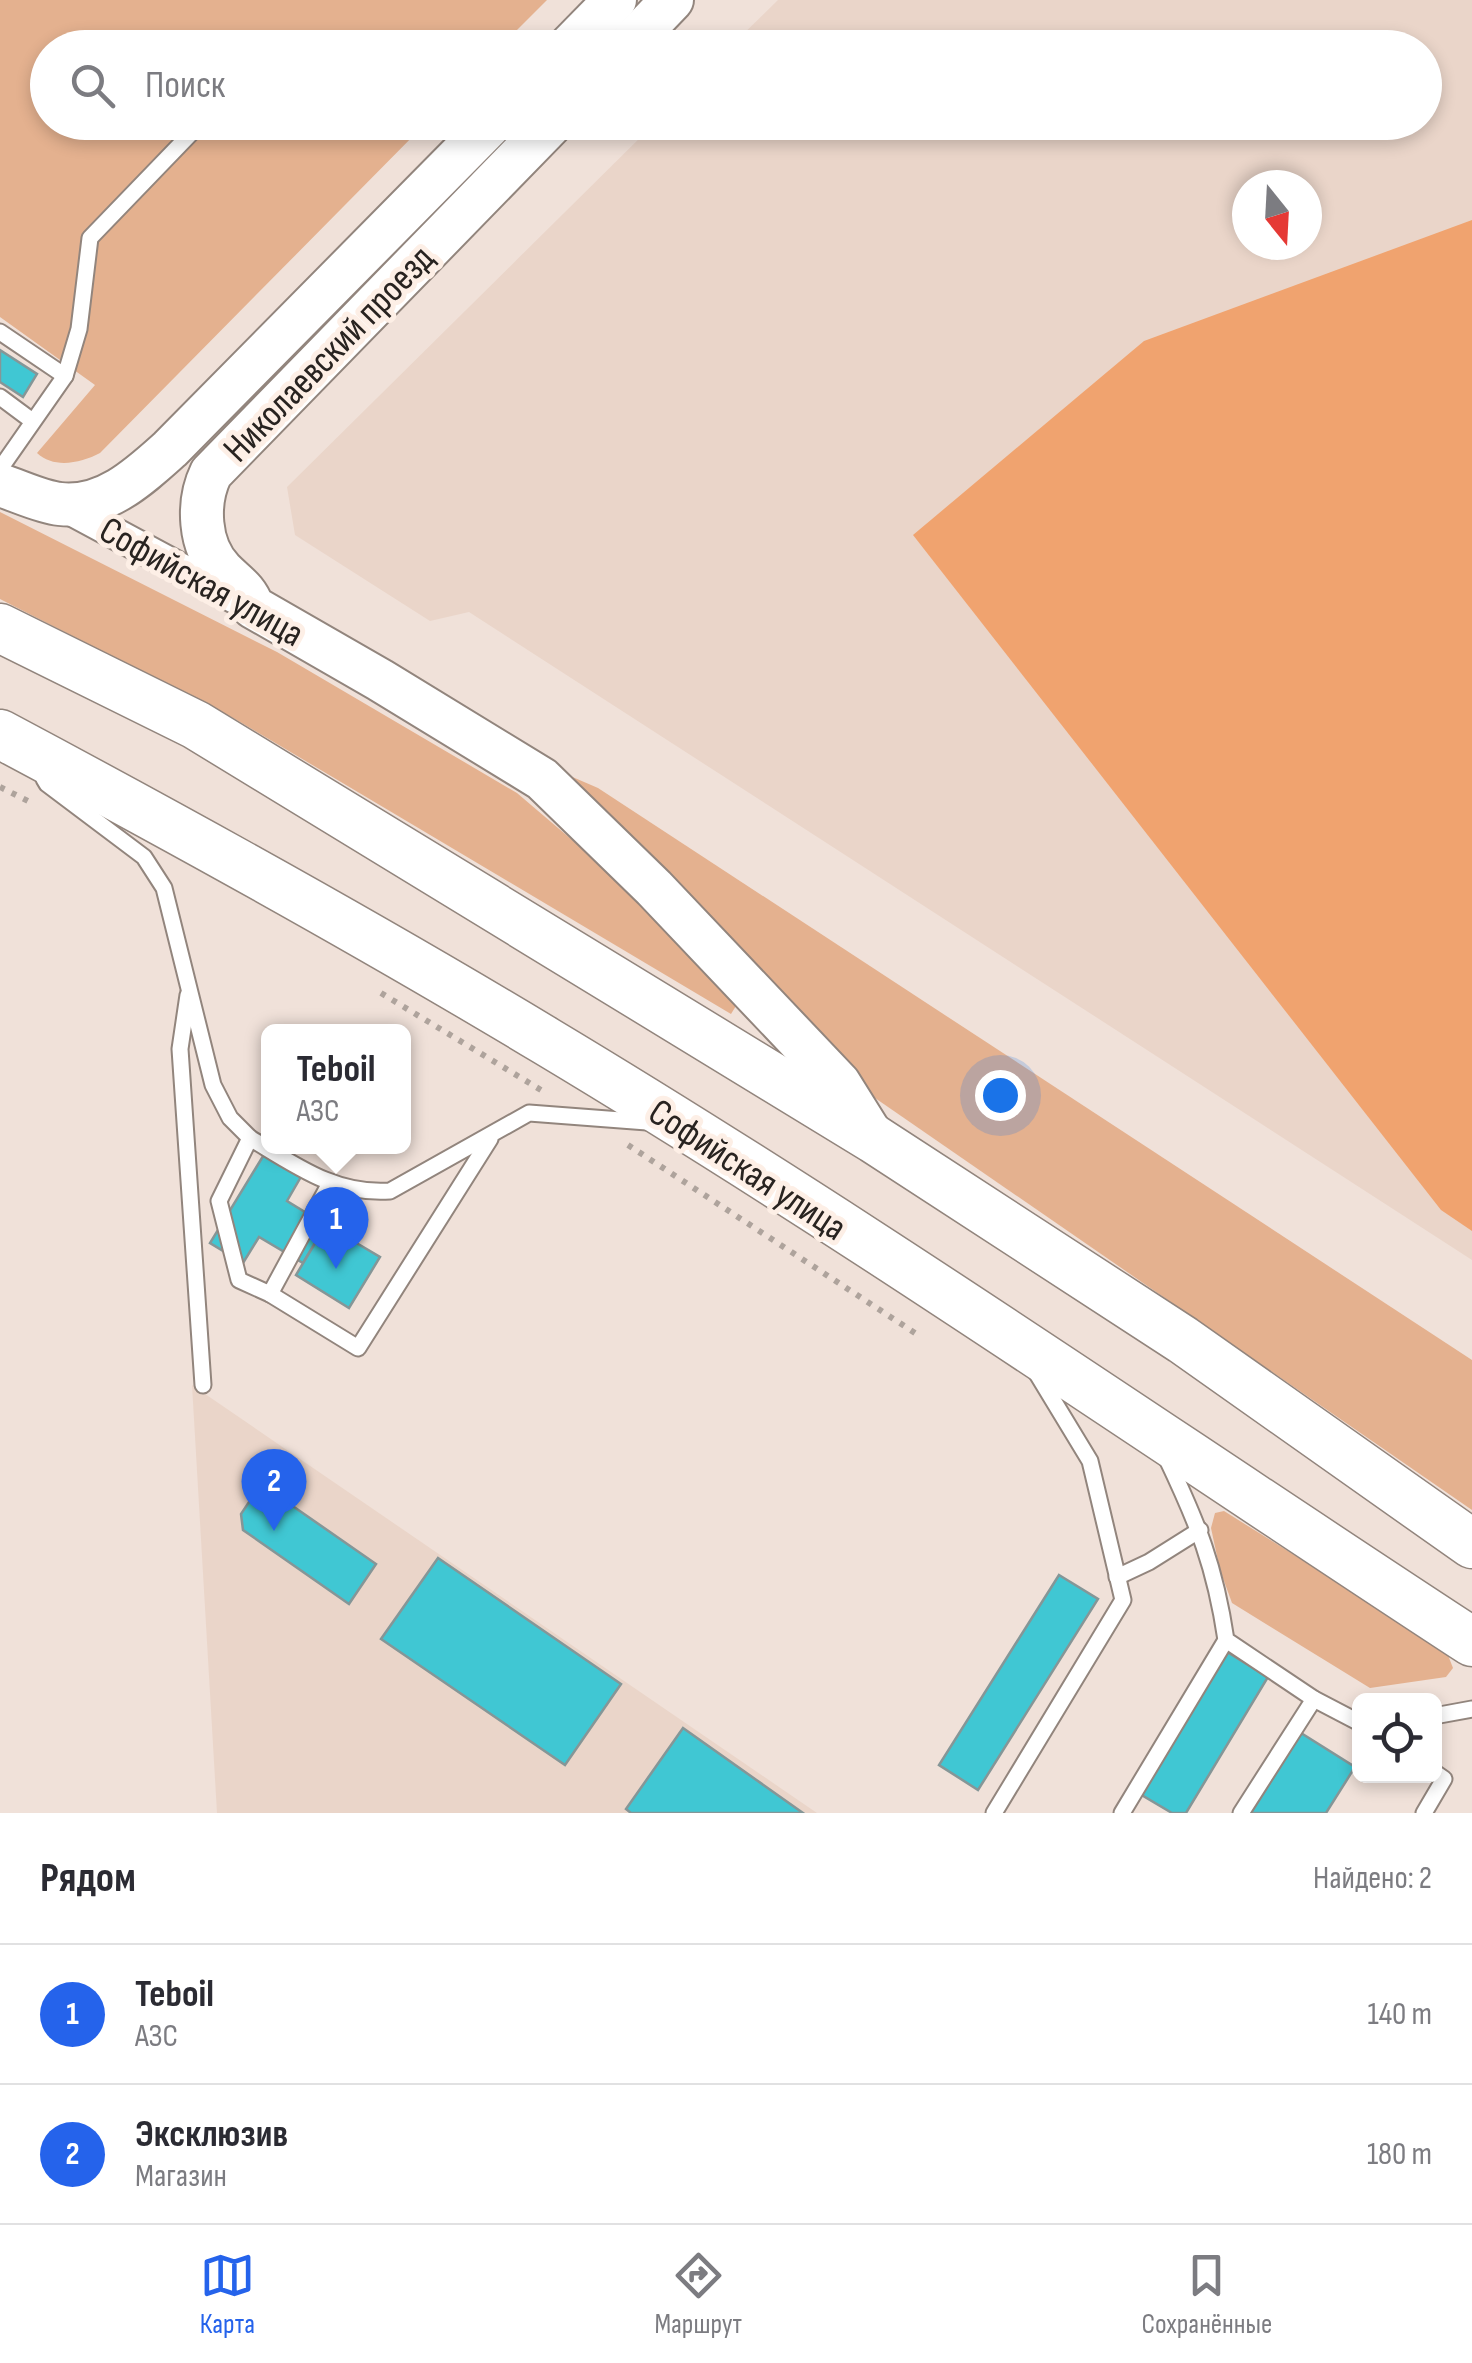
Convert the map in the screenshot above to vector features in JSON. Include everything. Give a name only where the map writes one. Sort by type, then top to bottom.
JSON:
[{"type":"main road","name":"Софийская улица","points":[[0,628],[196,724],[874,1139],[1183,1340],[1472,1544]]},
{"type":"main road","name":"Софийская улица","points":[[14,741],[545,1040],[1019,1344],[1472,1642]]},
{"type":"street","points":[[586,30],[615,0]]},
{"type":"street","points":[[643,30],[672,0]]},
{"type":"street","name":"Николаевский проезд","points":[[61,504],[114,493],[136,480],[475,140]]},
{"type":"street","name":"Николаевский проезд","points":[[253,608],[246,589],[220,568],[200,518],[204,486],[210,473],[535,140]]},
{"type":"street","name":"Софийская улица","points":[[0,485],[61,504],[253,608],[542,779],[654,888],[839,1083],[874,1139]]},
{"type":"lane","points":[[0,468],[64,376],[79,330],[90,238],[185,140]]},
{"type":"lane","points":[[0,332],[64,376]]},
{"type":"lane","points":[[0,397],[32,420]]},
{"type":"lane","points":[[14,741],[47,784],[144,857],[164,888],[213,1085],[230,1118],[261,1144]]},
{"type":"lane","points":[[190,986],[180,1050],[202,1385]]},
{"type":"lane","points":[[277,1154],[329,1184],[365,1193],[390,1191],[528,1113],[678,1124]]},
{"type":"lane","points":[[250,1138],[219,1201],[239,1280],[270,1294],[358,1348],[492,1135]]},
{"type":"lane","points":[[270,1294],[329,1184]]},
{"type":"lane","points":[[994,1813],[1123,1600],[1090,1462],[1019,1344]]},
{"type":"lane","points":[[1122,1813],[1226,1640],[1218,1586],[1200,1530],[1156,1435]]},
{"type":"lane","points":[[1117,1577],[1200,1530]]},
{"type":"lane","points":[[1226,1640],[1352,1720]]},
{"type":"lane","points":[[1241,1813],[1314,1699]]},
{"type":"lane","points":[[1442,1715],[1472,1709]]},
{"type":"lane","points":[[1424,1813],[1441,1783]]},
{"type":"path","points":[[0,787],[36,805]]},
{"type":"path","points":[[364,983],[583,1115],[915,1333]]},
{"type":"shaded area","points":[[0,0],[547,0],[517,30],[30,30],[30,140],[409,140],[100,453],[68,463],[51,461],[37,453],[95,385],[0,317]]},
{"type":"shaded area","points":[[778,0],[1472,0],[1472,1260],[469,612],[430,621],[295,535],[287,487],[638,140],[1442,140],[1442,30],[747,30]]},
{"type":"shaded area","points":[[1472,220],[1472,1231],[1441,1210],[913,535],[1144,341]]},
{"type":"shaded area","points":[[0,512],[277,652],[517,793],[578,845],[739,1001],[731,1014],[235,719],[0,599]]},
{"type":"shaded area","points":[[547,766],[598,788],[1472,1360],[1472,1510],[862,1089]]},
{"type":"shaded area","points":[[192,1385],[817,1813],[217,1813]]},
{"type":"shaded area","points":[[1224,1511],[1446,1650],[1453,1668],[1446,1677],[1370,1688],[1232,1603],[1211,1528],[1215,1513]]},
{"type":"building","points":[[0,350],[37,374],[23,397],[0,382]]},
{"type":"building","points":[[264,1154],[302,1175],[287,1201],[326,1225],[303,1263],[259,1237],[243,1263],[210,1243]]},
{"type":"building","points":[[326,1225],[380,1257],[349,1308],[296,1275]]},
{"type":"building","points":[[261,1484],[376,1564],[349,1604],[243,1530],[241,1514]]},
{"type":"building","points":[[438,1558],[621,1684],[565,1765],[381,1639]]},
{"type":"building","points":[[1059,1575],[1098,1599],[978,1790],[939,1765]]},
{"type":"building","points":[[1227,1652],[1268,1677],[1186,1813],[1172,1813],[1140,1794]]},
{"type":"building","points":[[683,1728],[803,1813],[631,1813],[626,1809]]},
{"type":"building","points":[[1301,1733],[1352,1765],[1352,1772],[1326,1813],[1251,1813]]},
{"type":"place","name":"Teboil","points":[[336,1269]]},
{"type":"place","name":"Эксклюзив","points":[[274,1531]]}]
